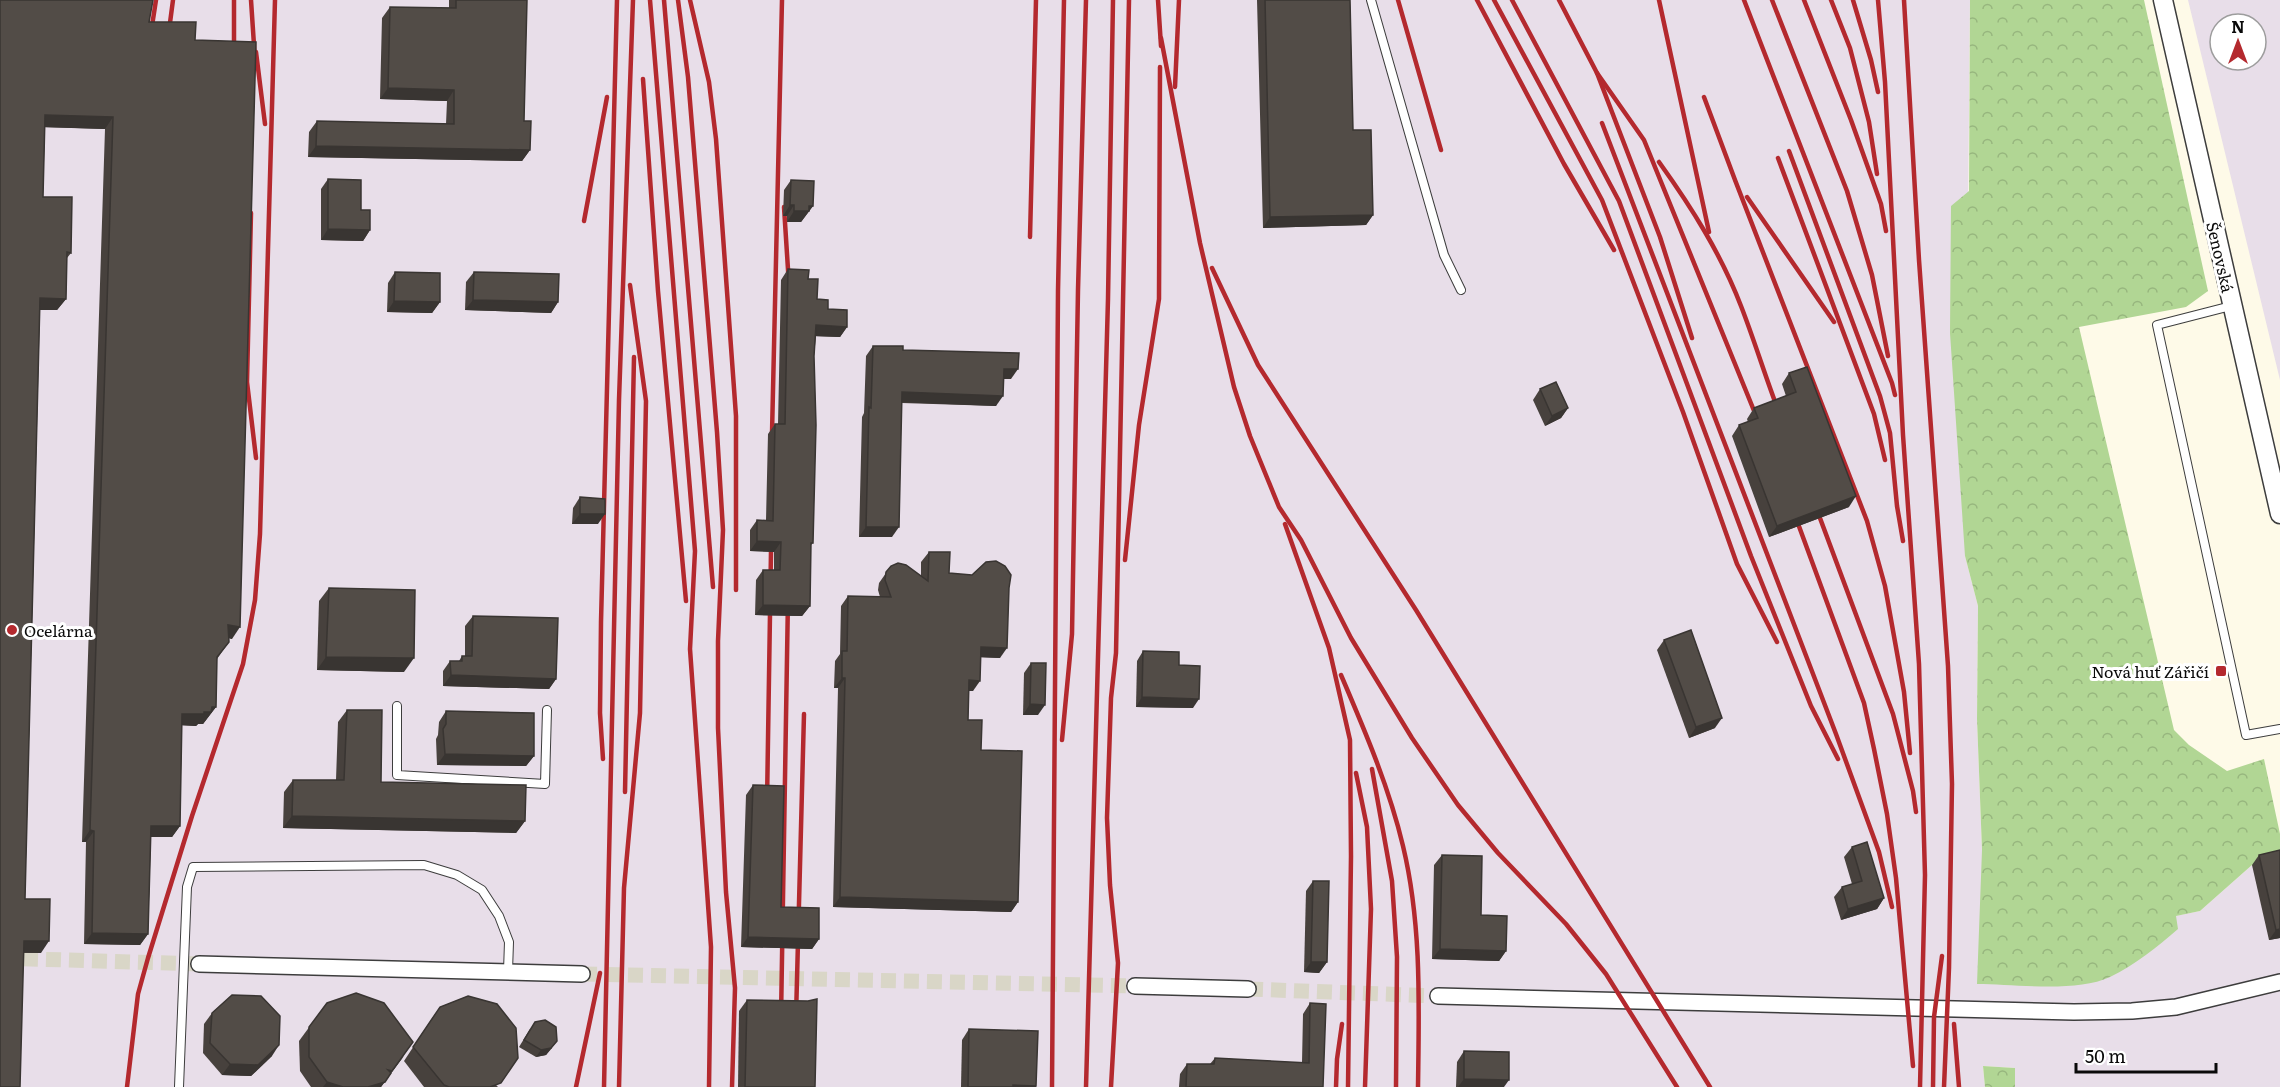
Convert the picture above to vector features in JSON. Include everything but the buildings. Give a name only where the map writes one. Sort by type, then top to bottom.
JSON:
[{"type":"street","name":"Šenovská","points":[[2163,0],[2280,514]]},
{"type":"street","points":[[199,964],[582,974]]},
{"type":"street","points":[[1438,996],[2052,1012],[2133,1011],[2176,1006],[2280,982]]},
{"type":"street","points":[[1135,986],[1248,989]]},
{"type":"lane","points":[[1371,0],[1444,255],[1461,290]]},
{"type":"lane","points":[[2231,306],[2157,325],[2246,735],[2280,729]]},
{"type":"lane","points":[[397,706],[397,776],[545,784],[547,710]]},
{"type":"lane","points":[[178,1087],[188,887],[193,867],[424,865],[457,875],[482,890],[499,916],[509,942],[508,971]]},
{"type":"shaded area","points":[[0,0],[1970,0],[1965,556],[1978,606],[1977,719],[1982,850],[2175,916],[2200,911],[2252,865],[2280,859],[2280,1087],[2015,1087],[2015,1068],[1983,1066],[1985,1087],[0,1087]]},
{"type":"shaded area","points":[[2188,0],[2280,0],[2280,380]]},
{"type":"green space","points":[[1970,0],[2144,0],[2208,291],[2186,307],[2079,327],[2174,730],[2189,745],[2227,771],[2264,759],[2280,834],[2280,859],[2252,865],[2200,911],[2176,916],[2178,929],[2128,967],[2110,977],[2080,985],[2045,987],[1977,984],[1982,850],[1977,719],[1978,606],[1965,556],[1950,333],[1951,206],[1969,191]]},
{"type":"green space","points":[[1983,1066],[2015,1068],[2015,1087],[1985,1087]]},
{"type":"tunnel","points":[[0,958],[199,964]]},
{"type":"tunnel","points":[[582,974],[1135,986]]},
{"type":"tunnel","points":[[1248,989],[1438,996]]},
{"type":"railway","points":[[150,39],[156,0]]},
{"type":"railway","points":[[168,38],[173,0]]},
{"type":"railway","points":[[234,0],[234,57]]},
{"type":"railway","points":[[251,0],[255,60]]},
{"type":"railway","points":[[127,1087],[138,994],[192,816],[243,664],[255,600],[260,534],[275,0]]},
{"type":"railway","points":[[603,759],[600,713],[601,622],[617,0]]},
{"type":"railway","points":[[604,1087],[619,400],[633,0]]},
{"type":"railway","points":[[650,0],[695,551],[690,649],[711,947],[709,1087]]},
{"type":"railway","points":[[664,0],[713,587]]},
{"type":"railway","points":[[678,0],[688,77],[723,530],[718,641],[718,728],[726,892],[735,988],[732,1087]]},
{"type":"railway","points":[[690,0],[709,82],[716,139],[736,416],[736,590]]},
{"type":"railway","points":[[772,434],[782,0]]},
{"type":"railway","points":[[1030,237],[1036,0]]},
{"type":"railway","points":[[1052,1087],[1058,291],[1064,0]]},
{"type":"railway","points":[[1062,740],[1072,634],[1086,0]]},
{"type":"railway","points":[[1086,1087],[1108,299],[1113,0]]},
{"type":"railway","points":[[1111,1087],[1118,963],[1110,885],[1107,818],[1111,698],[1116,653],[1129,0]]},
{"type":"railway","points":[[1158,0],[1161,46]]},
{"type":"railway","points":[[1175,87],[1179,0]]},
{"type":"railway","points":[[1398,0],[1441,150]]},
{"type":"railway","points":[[1477,0],[1564,164],[1614,250]]},
{"type":"railway","points":[[1494,0],[1602,200],[1683,412],[1737,564],[1777,642]]},
{"type":"railway","points":[[1512,0],[1619,201],[1751,556],[1811,706],[1838,759]]},
{"type":"railway","points":[[1559,0],[1597,73],[1660,237],[1692,338]]},
{"type":"railway","points":[[1659,0],[1709,232]]},
{"type":"railway","points":[[1744,0],[1895,395]]},
{"type":"railway","points":[[1772,0],[1847,191],[1872,275],[1888,356]]},
{"type":"railway","points":[[1804,0],[1881,204],[1886,231]]},
{"type":"railway","points":[[1831,0],[1850,48],[1869,122],[1877,174]]},
{"type":"railway","points":[[1853,0],[1878,92]]},
{"type":"railway","points":[[1878,0],[1885,82],[1903,435],[1919,664],[1925,875],[1920,1087]]},
{"type":"railway","points":[[1904,0],[1919,260],[1948,666],[1952,784],[1949,968],[1944,1087]]},
{"type":"railway","points":[[1161,38],[1200,243],[1234,387],[1250,436],[1279,507],[1301,540],[1351,638],[1412,738],[1458,805],[1498,853],[1566,924],[1606,974],[1677,1087]]},
{"type":"railway","points":[[256,52],[265,124]]},
{"type":"railway","points":[[1125,560],[1139,425],[1159,299],[1160,67]]},
{"type":"railway","points":[[1597,73],[1644,140],[1759,423]]},
{"type":"railway","points":[[643,79],[658,291],[686,601]]},
{"type":"railway","points":[[584,221],[607,97]]},
{"type":"railway","points":[[1704,97],[1867,521],[1885,586],[1904,692],[1910,753]]},
{"type":"railway","points":[[1602,123],[1836,734],[1879,852],[1892,907]]},
{"type":"railway","points":[[1789,151],[1880,396],[1890,433],[1903,541]]},
{"type":"railway","points":[[1778,158],[1874,414],[1885,460]]},
{"type":"railway","points":[[1659,162],[1694,214],[1724,268],[1741,306],[1780,415]]},
{"type":"railway","points":[[1747,197],[1834,322]]},
{"type":"railway","points":[[784,207],[789,285]]},
{"type":"railway","points":[[251,213],[247,382],[256,458]]},
{"type":"railway","points":[[1212,268],[1258,365],[1416,610],[1710,1087]]},
{"type":"railway","points":[[619,1087],[624,888],[640,713],[646,401],[630,285]]},
{"type":"railway","points":[[625,792],[634,357]]},
{"type":"railway","points":[[1814,502],[1893,714],[1913,791],[1916,812]]},
{"type":"railway","points":[[1793,510],[1864,703],[1874,749],[1887,814],[1896,878],[1913,1066]]},
{"type":"railway","points":[[1285,524],[1329,648],[1350,740],[1348,1087]]},
{"type":"railway","points":[[767,803],[771,551]]},
{"type":"railway","points":[[781,1018],[788,598]]},
{"type":"railway","points":[[1341,675],[1384,781],[1403,846],[1409,876],[1414,906],[1418,966],[1418,1087]]},
{"type":"railway","points":[[796,1017],[804,714]]},
{"type":"railway","points":[[1372,769],[1392,881],[1397,957],[1396,1087]]},
{"type":"railway","points":[[1356,773],[1367,827],[1371,909],[1365,1087]]},
{"type":"railway","points":[[1933,1087],[1934,1017],[1942,956]]},
{"type":"railway","points":[[576,1087],[600,973]]},
{"type":"railway","points":[[1336,1087],[1342,1024]]},
{"type":"railway","points":[[1954,1024],[1959,1087]]},
{"type":"place","name":"Ocelárna","points":[[12,630]]},
{"type":"place","name":"Nová huť Zářičí","points":[[2221,671]]}]
